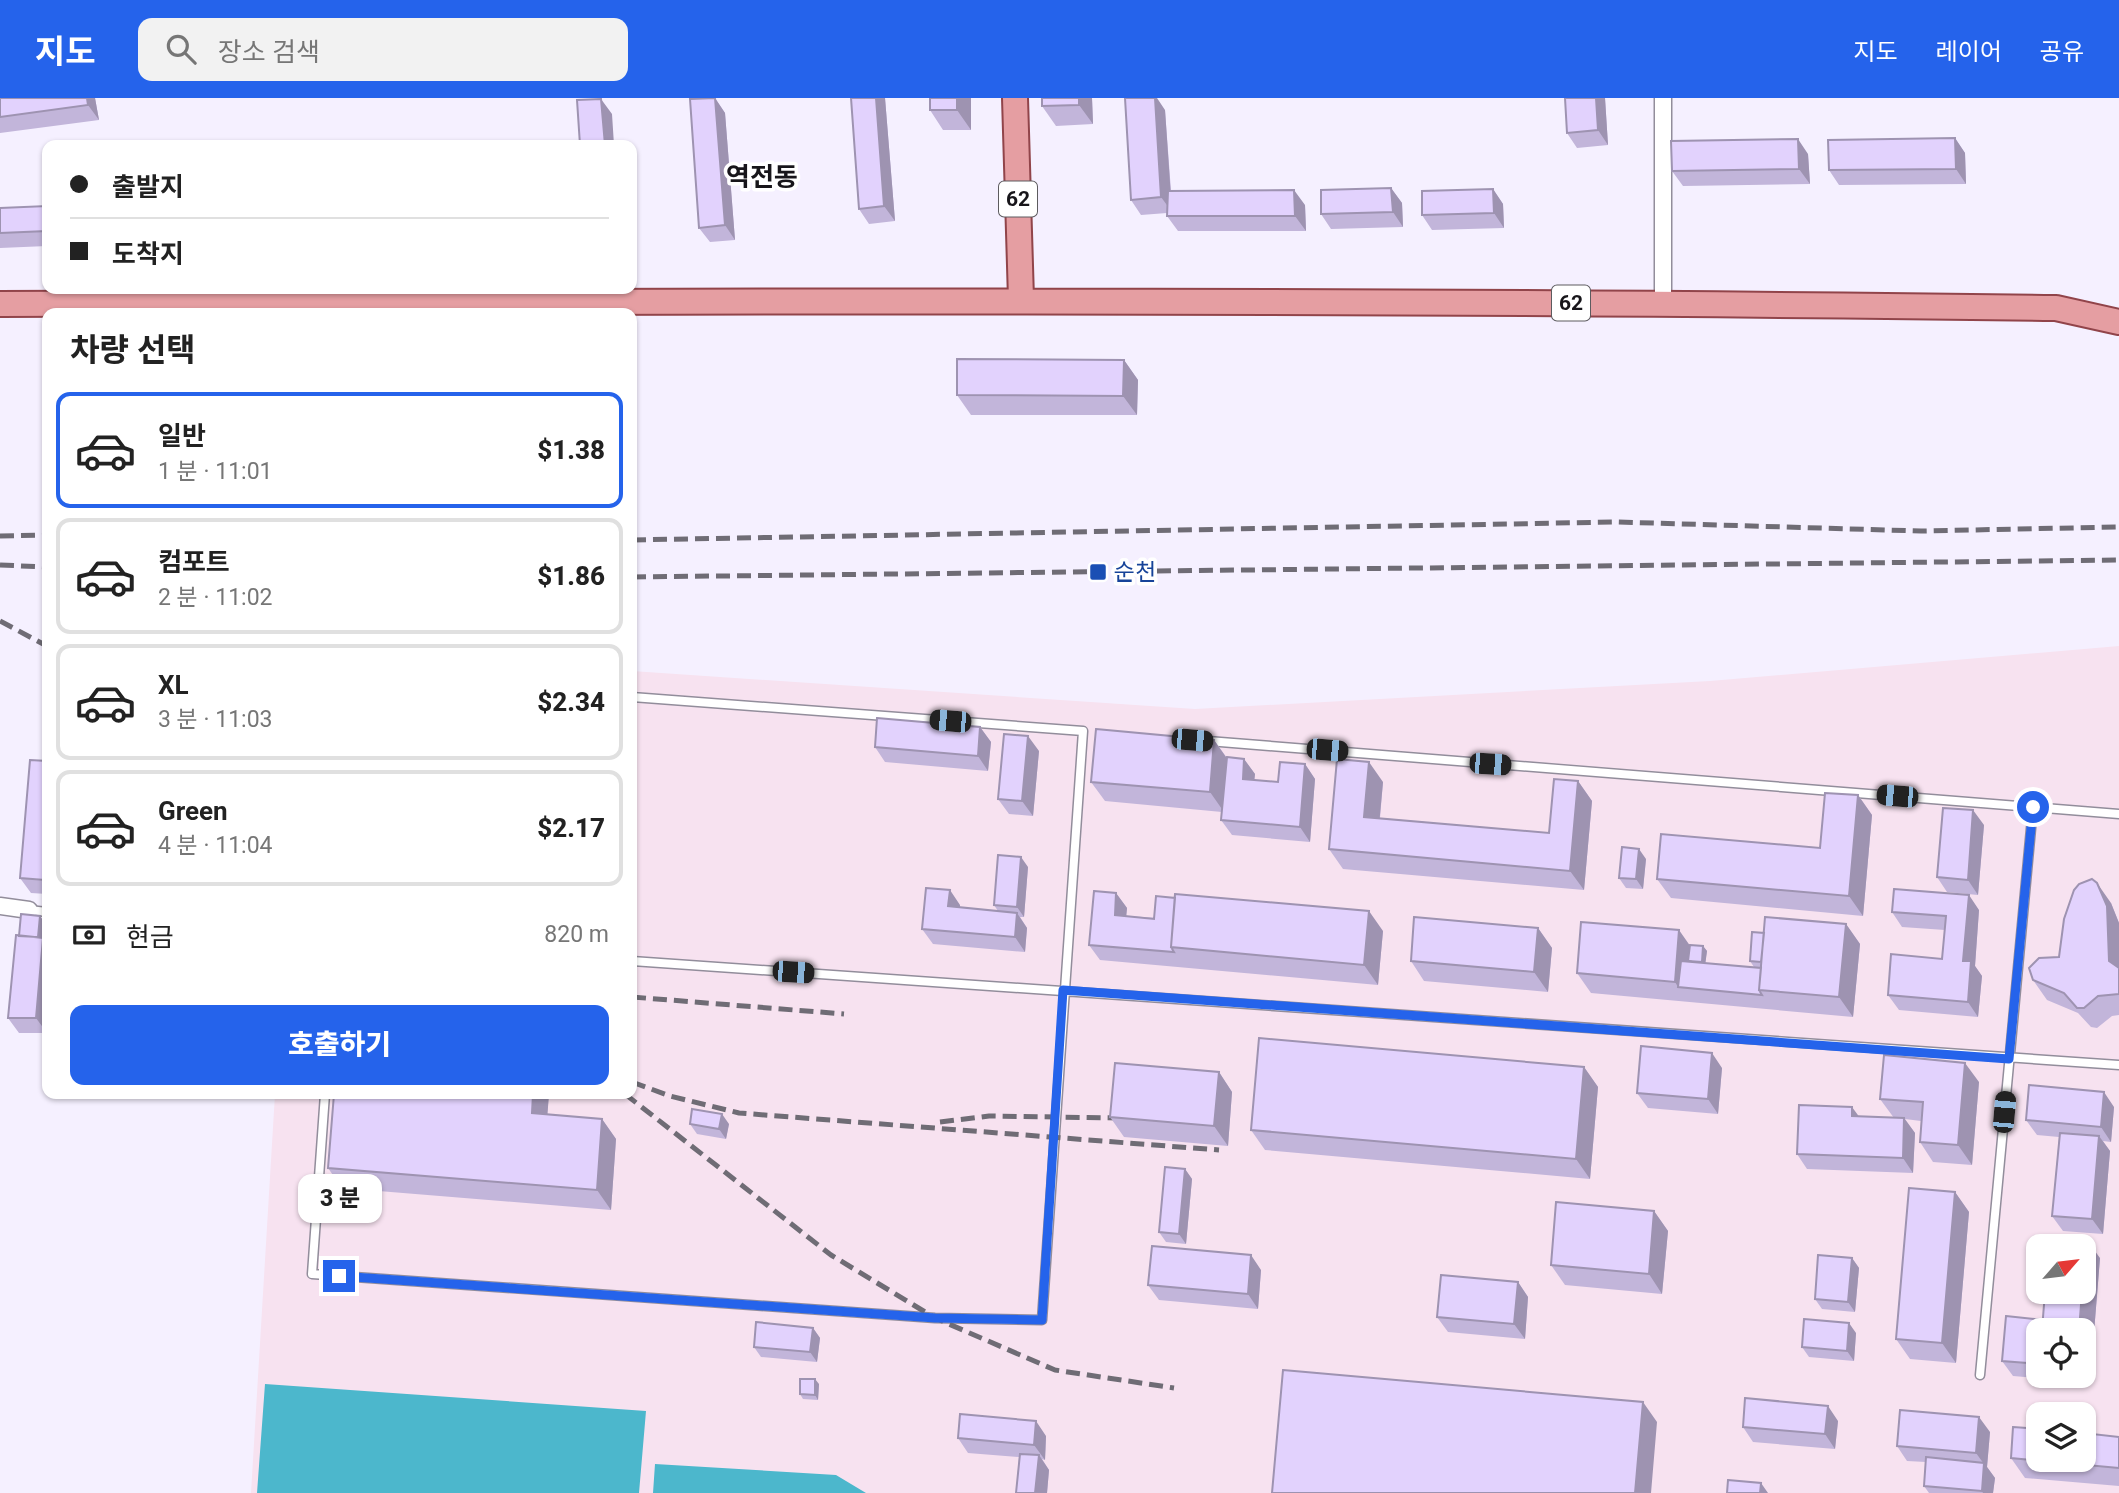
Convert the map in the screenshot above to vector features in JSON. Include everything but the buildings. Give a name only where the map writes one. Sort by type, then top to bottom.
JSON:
[{"type":"main road","name":"62","points":[[1015,98],[1021,299],[1663,303],[2056,309],[2119,322]]},
{"type":"main road","points":[[0,303],[1021,299]]},
{"type":"street","points":[[1663,98],[1663,303]]},
{"type":"street","points":[[0,906],[29,910]]},
{"type":"lane","points":[[637,698],[1097,732]]},
{"type":"lane","points":[[325,1099],[312,1274],[935,1318],[1042,1320],[1083,731]]},
{"type":"lane","points":[[1193,740],[2119,814]]},
{"type":"lane","points":[[1980,1375],[2033,807]]},
{"type":"lane","points":[[29,910],[42,911]]},
{"type":"lane","points":[[637,961],[2119,1065]]},
{"type":"shaded area","points":[[2119,646],[2119,1493],[251,1493],[275,1099],[637,1099],[637,671],[1195,709],[1710,681]]},
{"type":"water","points":[[265,1384],[646,1411],[639,1493],[257,1493]]},
{"type":"water","points":[[655,1464],[836,1475],[866,1493],[653,1493]]},
{"type":"railway","points":[[637,540],[1617,522],[1921,531],[2119,527]]},
{"type":"railway","points":[[0,536],[42,535]]},
{"type":"railway","points":[[637,577],[2119,560]]},
{"type":"railway","points":[[0,565],[42,567]]},
{"type":"railway","points":[[0,621],[42,643]]},
{"type":"railway","points":[[637,997],[844,1014]]},
{"type":"railway","points":[[637,1084],[670,1096],[739,1113],[1219,1150]]},
{"type":"railway","points":[[631,1099],[831,1255],[935,1318],[1055,1370],[1174,1388]]},
{"type":"railway","points":[[940,1122],[989,1116],[1120,1118]]},
{"type":"place","name":"순천","points":[[1098,572]]},
{"type":"district","name":"역전동","points":[[762,177]]},
{"type":"route","points":[[339,1276],[935,1318],[1042,1320],[1063,990],[2009,1059],[2033,807]]}]
